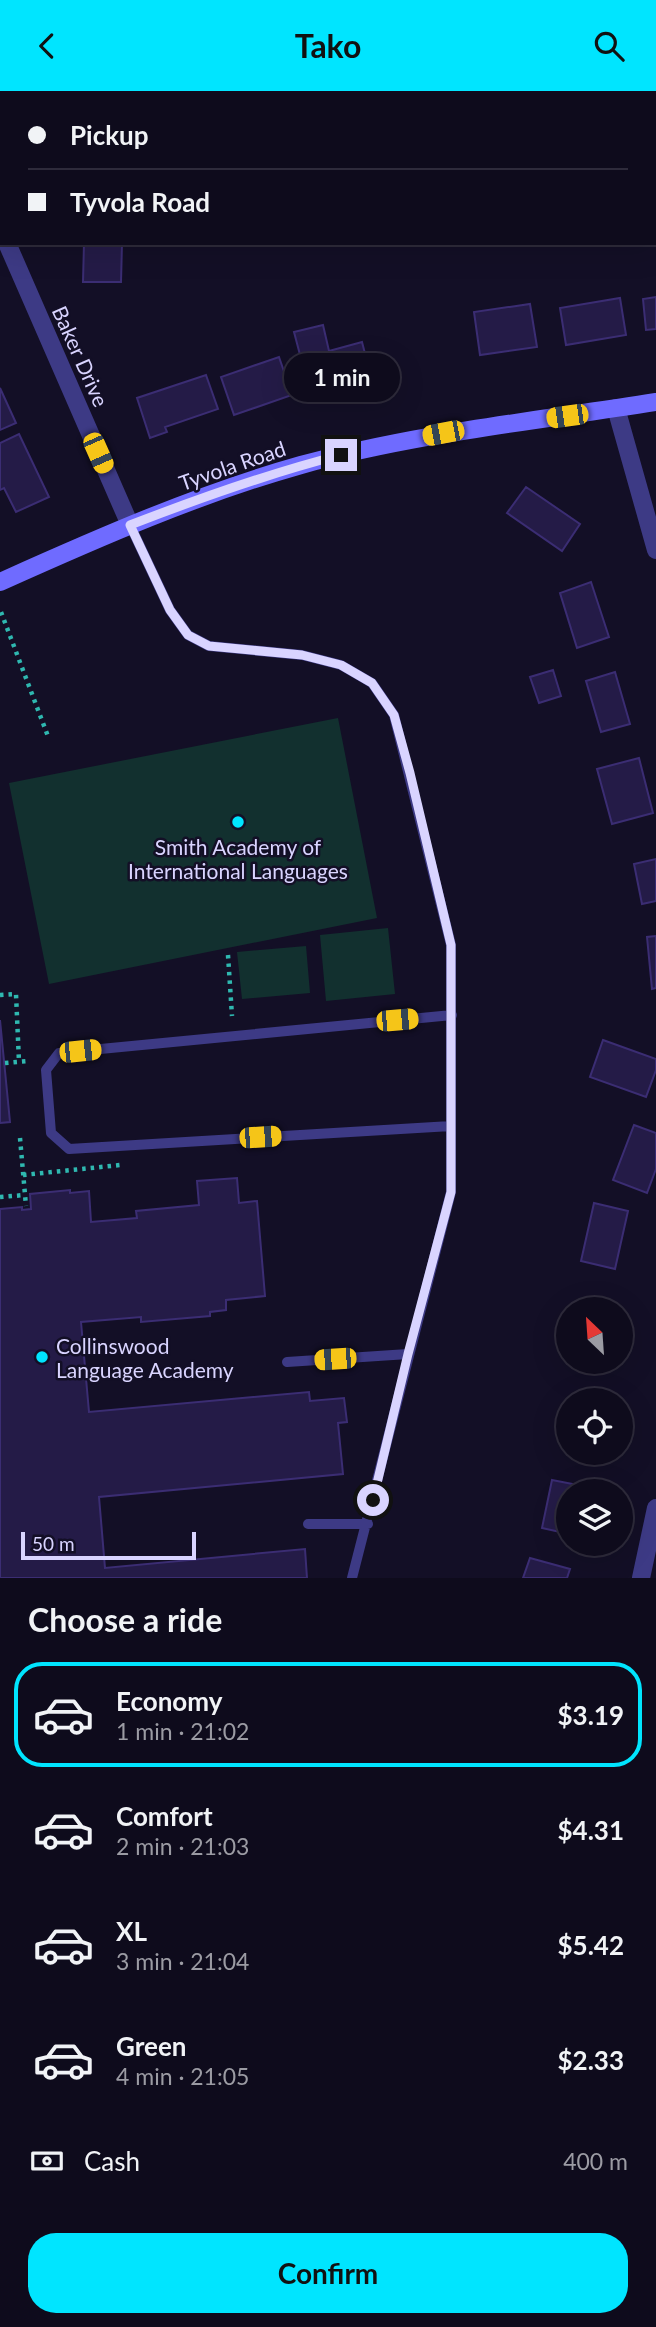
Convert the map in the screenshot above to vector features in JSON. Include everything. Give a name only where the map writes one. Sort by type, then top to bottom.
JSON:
[{"type":"main road","name":"Tyvola Road","points":[[0,582],[130,525],[208,495],[301,465],[443,433],[656,402]]},
{"type":"street","name":"Baker Drive","points":[[8,245],[130,525]]},
{"type":"street","points":[[616,408],[656,550]]},
{"type":"street","points":[[641,1578],[656,1508]]},
{"type":"lane","points":[[130,525],[170,610],[188,635],[209,646],[302,655],[341,665],[372,683],[394,715],[451,945],[451,1192],[352,1578]]},
{"type":"lane","points":[[451,1126],[69,1149],[51,1133],[46,1070],[59,1053],[452,1015]]},
{"type":"lane","points":[[287,1362],[408,1354]]},
{"type":"lane","points":[[308,1524],[368,1524]]},
{"type":"path","points":[[1,612],[49,739]]},
{"type":"path","points":[[228,955],[232,1016]]},
{"type":"path","points":[[0,995],[16,994],[19,1062]]},
{"type":"path","points":[[5,1063],[29,1061]]},
{"type":"path","points":[[20,1138],[26,1206]]},
{"type":"path","points":[[23,1175],[120,1165]]},
{"type":"path","points":[[0,1197],[25,1195]]},
{"type":"green space","points":[[338,718],[377,918],[49,984],[9,783]]},
{"type":"green space","points":[[388,928],[395,994],[326,1001],[320,935]]},
{"type":"green space","points":[[306,946],[310,993],[242,999],[237,952]]},
{"type":"building","points":[[84,245],[122,245],[121,282],[83,282]]},
{"type":"building","points":[[656,297],[656,329],[646,330],[643,299]]},
{"type":"building","points":[[620,298],[626,335],[566,345],[560,308]]},
{"type":"building","points":[[530,304],[537,347],[480,355],[474,312]]},
{"type":"building","points":[[323,325],[329,351],[362,342],[370,373],[309,389],[294,332]]},
{"type":"building","points":[[279,357],[292,395],[234,415],[221,377]]},
{"type":"building","points":[[206,375],[218,409],[165,427],[167,432],[150,438],[137,398]]},
{"type":"building","points":[[0,388],[16,423],[0,430]]},
{"type":"building","points":[[19,434],[49,497],[16,512],[4,488],[0,490],[0,443]]},
{"type":"building","points":[[526,487],[580,524],[562,551],[507,513]]},
{"type":"building","points":[[591,582],[609,637],[577,648],[560,593]]},
{"type":"building","points":[[553,670],[561,696],[539,703],[530,677]]},
{"type":"building","points":[[615,672],[630,724],[601,732],[586,681]]},
{"type":"building","points":[[639,758],[653,813],[612,824],[597,769]]},
{"type":"building","points":[[656,859],[656,901],[642,904],[634,864]]},
{"type":"building","points":[[656,936],[656,988],[652,989],[647,937]]},
{"type":"building","points":[[0,1020],[10,1122],[0,1123]]},
{"type":"building","points":[[603,1040],[656,1059],[656,1070],[646,1097],[590,1077]]},
{"type":"building","points":[[634,1125],[656,1133],[656,1169],[647,1193],[613,1180]]},
{"type":"building","name":"Collinswood Language Academy","points":[[237,1178],[239,1203],[257,1201],[265,1296],[226,1300],[226,1310],[210,1312],[210,1316],[141,1322],[141,1317],[81,1322],[89,1412],[309,1392],[310,1401],[344,1398],[347,1422],[338,1423],[343,1474],[99,1497],[105,1568],[305,1549],[307,1578],[0,1578],[0,1209],[31,1209],[30,1194],[89,1191],[91,1222],[137,1218],[136,1211],[199,1205],[197,1181]]},
{"type":"building","points":[[594,1203],[628,1211],[615,1269],[581,1261]]},
{"type":"building","points":[[552,1480],[556,1481],[556,1531],[542,1528]]},
{"type":"building","points":[[530,1558],[570,1569],[567,1578],[523,1578]]},
{"type":"place","name":"Smith Academy of International Languages","points":[[238,822]]},
{"type":"place","name":"Collinswood Language Academy","points":[[42,1357]]},
{"type":"route","points":[[341,455],[208,495],[130,525],[170,610],[188,635],[209,646],[302,655],[341,665],[372,683],[394,715],[410,773],[451,945],[451,1192],[373,1500]]}]
